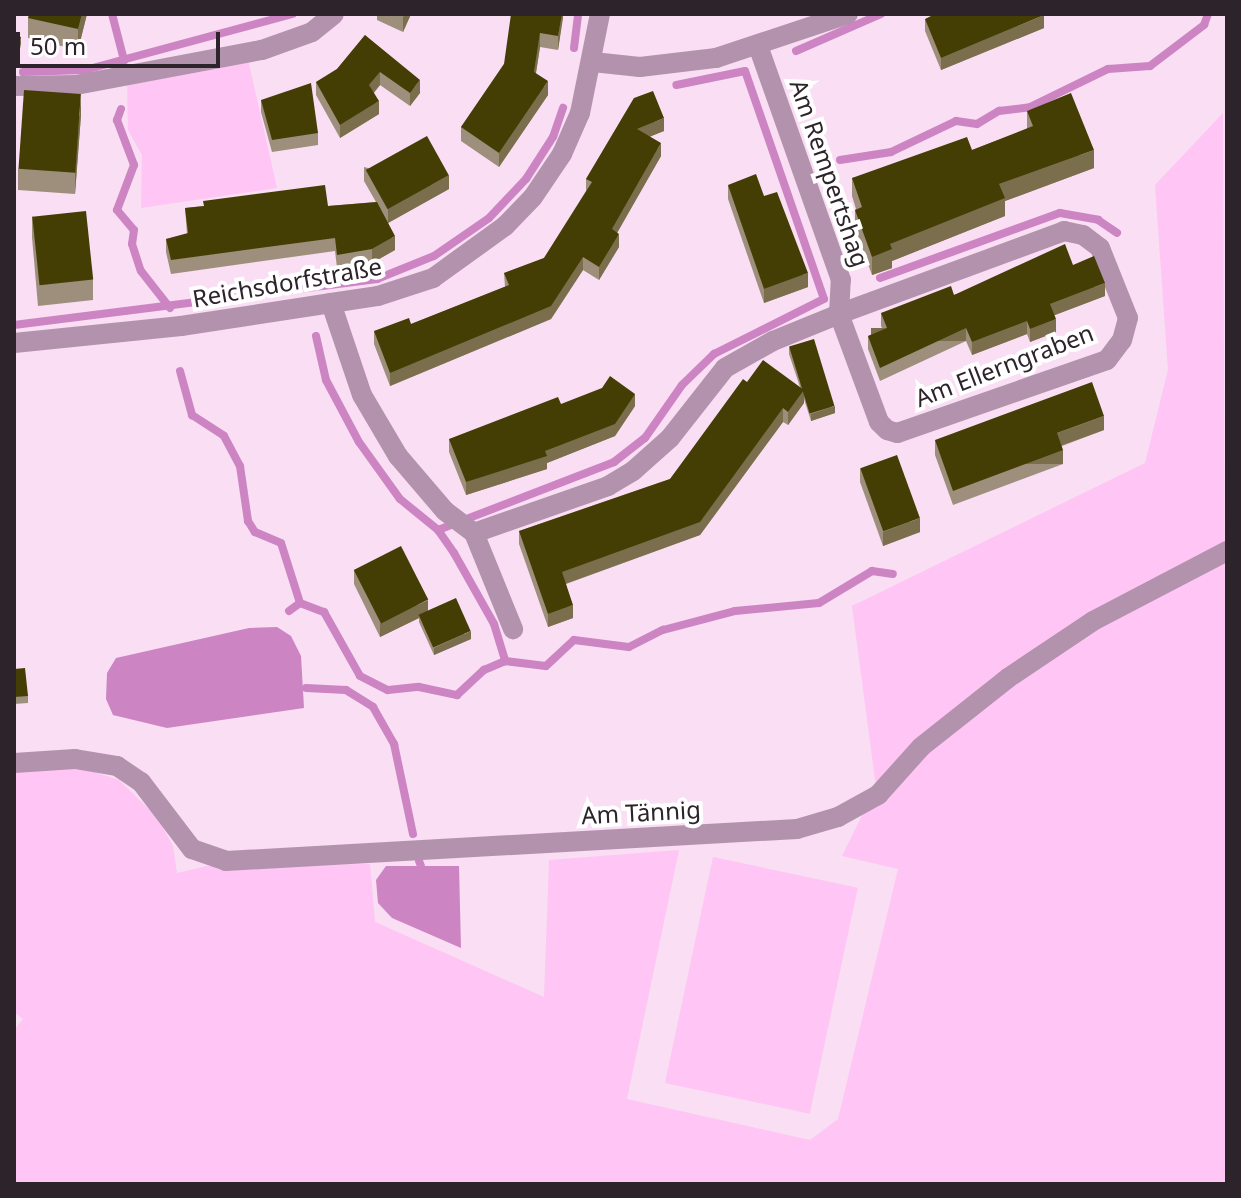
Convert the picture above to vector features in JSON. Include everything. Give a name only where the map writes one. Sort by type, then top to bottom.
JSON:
[{"type":"street","points":[[14,86],[76,85],[262,50],[312,32],[334,14]]},
{"type":"street","name":"Reichsdorfstraße","points":[[14,343],[181,326],[378,296],[433,278],[505,226],[533,197],[562,154],[593,62],[600,14]]},
{"type":"street","points":[[593,62],[680,65],[758,46],[848,14]]},
{"type":"street","name":"Am Rempertshag","points":[[758,46],[841,280],[839,314]]},
{"type":"street","name":"Am Ellerngraben","points":[[1064,231],[1083,235],[1100,248],[1128,318],[1122,340],[1107,360],[897,433],[879,422],[839,314],[1064,231]]},
{"type":"street","points":[[331,303],[362,395],[398,456],[445,511],[474,533],[513,629]]},
{"type":"street","points":[[474,533],[608,486],[658,452],[725,368],[773,341],[839,314]]},
{"type":"street","name":"Am Tännig","points":[[14,763],[75,759],[117,766],[141,782],[192,849],[226,861],[797,829],[838,817],[878,795],[921,747],[1008,678],[1093,621],[1227,551]]},
{"type":"shaded area","points":[[247,55],[277,188],[141,208],[142,155],[128,130],[127,78]]},
{"type":"shaded area","points":[[1223,113],[1227,1184],[14,1184],[14,1030],[23,1019],[14,1012],[14,769],[82,768],[119,780],[157,817],[173,846],[177,873],[207,866],[370,864],[375,922],[544,997],[549,860],[679,850],[627,1099],[810,1140],[838,1119],[898,869],[842,856],[876,787],[852,606],[1145,463],[1168,370],[1155,185]]},
{"type":"shaded area","points":[[277,627],[291,636],[301,656],[304,708],[167,728],[113,715],[106,699],[107,673],[116,658],[249,628]]},
{"type":"shaded area","points":[[713,857],[858,888],[810,1114],[665,1083]]},
{"type":"shaded area","points":[[386,866],[459,866],[461,948],[392,918],[378,903],[376,880]]},
{"type":"building","points":[[29,14],[82,14],[78,29],[28,18]]},
{"type":"building","points":[[511,14],[562,14],[558,36],[540,33],[534,72],[548,81],[499,153],[461,127],[504,64]]},
{"type":"building","points":[[935,14],[1044,15],[941,58],[925,19]]},
{"type":"building","points":[[14,35],[21,37],[16,60],[14,59]]},
{"type":"building","points":[[365,35],[420,80],[410,93],[380,72],[369,85],[379,101],[340,125],[316,82],[337,69]]},
{"type":"building","points":[[311,83],[318,133],[272,140],[261,100]]},
{"type":"building","points":[[24,90],[81,94],[75,173],[18,169]]},
{"type":"building","points":[[653,91],[664,118],[637,129],[661,143],[612,229],[619,234],[599,267],[583,257],[551,306],[390,373],[374,331],[409,318],[411,324],[509,285],[504,273],[544,258],[592,182],[586,179],[634,98]]},
{"type":"building","points":[[1071,93],[1094,150],[999,184],[1005,198],[890,244],[892,249],[872,257],[855,210],[862,207],[852,178],[967,137],[972,150],[1033,126],[1027,111]]},
{"type":"building","points":[[427,136],[449,175],[388,209],[366,170]]},
{"type":"building","points":[[756,174],[764,196],[777,192],[808,273],[764,289],[728,185]]},
{"type":"building","points":[[325,185],[328,206],[377,202],[395,236],[372,249],[337,255],[335,238],[171,260],[166,239],[188,233],[185,208],[204,206],[203,201]]},
{"type":"building","points":[[86,211],[93,280],[40,285],[32,217]]},
{"type":"building","points":[[1065,244],[1073,265],[1094,256],[1105,283],[1050,304],[1056,319],[1030,329],[1027,321],[972,342],[966,328],[880,368],[868,336],[887,328],[881,313],[951,286],[954,295]]},
{"type":"building","points":[[814,339],[834,406],[810,414],[789,347]]},
{"type":"building","points":[[763,360],[804,390],[788,412],[783,408],[700,522],[562,572],[573,605],[548,614],[519,531],[670,479],[743,379],[747,382]]},
{"type":"building","points":[[610,376],[635,394],[615,424],[545,451],[547,456],[466,482],[449,439],[558,397],[561,404],[602,388]]},
{"type":"building","points":[[1092,382],[1104,416],[1057,433],[1063,450],[953,491],[935,440]]},
{"type":"building","points":[[897,455],[920,518],[883,531],[860,468]]},
{"type":"building","points":[[401,546],[428,599],[381,624],[354,570]]},
{"type":"building","points":[[456,598],[471,631],[433,648],[419,615]]},
{"type":"building","points":[[25,668],[28,696],[14,697],[14,669]]},
{"type":"waterway","points":[[112,14],[124,60]]},
{"type":"waterway","points":[[23,72],[85,70],[293,14]]},
{"type":"waterway","points":[[574,48],[578,14]]},
{"type":"waterway","points":[[796,51],[881,14]]},
{"type":"waterway","points":[[840,160],[891,152],[956,121],[977,124],[999,111],[1030,107],[1108,69],[1150,66],[1204,25],[1208,14]]},
{"type":"waterway","points":[[438,530],[614,462],[645,438],[682,385],[714,354],[824,299],[745,71],[676,85]]},
{"type":"waterway","points":[[14,325],[377,279],[434,256],[489,218],[526,179],[553,137],[563,108]]},
{"type":"waterway","points":[[121,109],[117,120],[134,165],[117,210],[134,230],[132,244],[141,271],[170,308]]},
{"type":"waterway","points":[[880,278],[1060,213],[1098,220],[1117,233]]},
{"type":"waterway","points":[[316,336],[326,380],[359,442],[400,499],[438,530],[454,553],[494,624],[505,661]]},
{"type":"waterway","points":[[180,371],[192,415],[224,436],[240,466],[248,521],[255,532],[281,543],[300,603]]},
{"type":"waterway","points":[[300,603],[324,612],[360,676],[388,690],[419,687],[457,695],[484,670],[505,661],[546,666],[574,640],[629,647],[663,630],[735,611],[819,603],[872,571],[893,574]]},
{"type":"waterway","points":[[289,611],[300,603]]},
{"type":"waterway","points":[[306,688],[346,690],[373,707],[394,744],[413,834]]},
{"type":"waterway","points":[[419,861],[421,866]]}]
